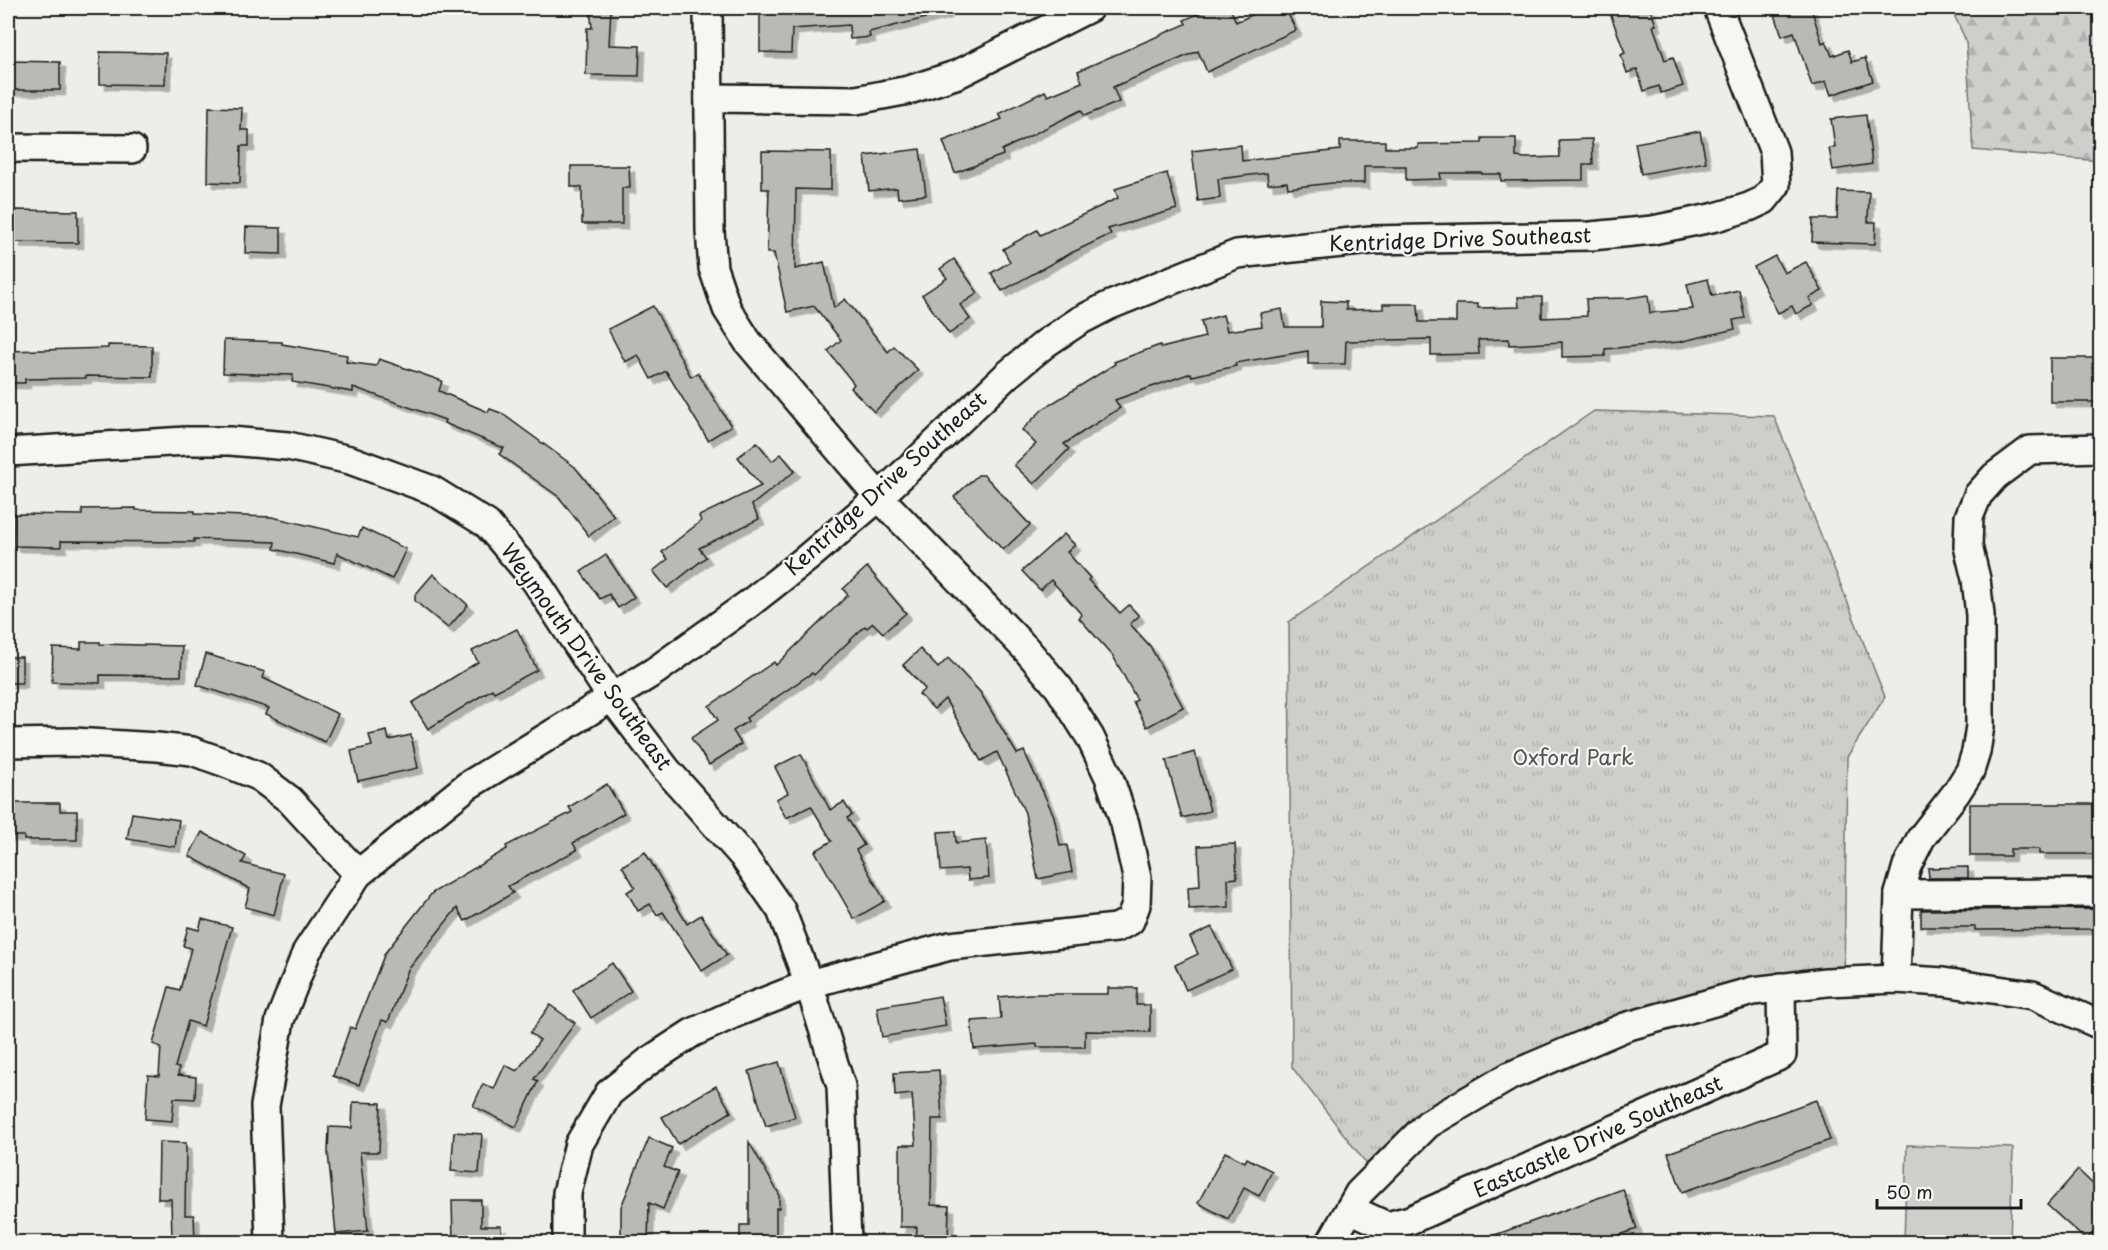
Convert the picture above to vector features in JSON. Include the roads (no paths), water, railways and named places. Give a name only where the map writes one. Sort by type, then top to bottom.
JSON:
[{"type":"street","points":[[567,1242],[567,1193],[579,1144],[609,1093],[649,1060],[692,1034],[809,984],[950,946],[1116,928],[1130,921],[1136,905],[1137,878],[1125,824],[1109,777],[1090,737],[1059,688],[1026,649],[879,496],[748,342],[727,309],[713,268],[710,231],[708,8]]},
{"type":"street","points":[[709,98],[856,100],[909,90],[958,74],[1089,8]]},
{"type":"street","name":"Kentridge Drive Southeast","points":[[270,1242],[265,1106],[280,1020],[307,951],[358,874],[467,786],[655,671],[750,603],[806,559],[879,496],[1007,375],[1046,343],[1079,321],[1108,306],[1237,254],[1371,240],[1591,236],[1653,230],[1716,217],[1764,200],[1776,185],[1774,152],[1718,8]]},
{"type":"street","points":[[8,148],[132,149]]},
{"type":"street","name":"Weymouth Drive Southeast","points":[[8,452],[186,441],[230,441],[288,446],[350,460],[432,490],[487,524],[535,580],[612,698],[666,768],[743,856],[781,910],[809,984],[841,1086],[847,1242]]},
{"type":"street","points":[[1896,979],[1899,894],[1907,866],[1921,838],[1970,771],[1976,752],[1980,726],[1980,615],[1976,579],[1968,546],[1970,518],[1978,495],[1995,476],[2030,450],[2100,448]]},
{"type":"street","points":[[8,743],[73,742],[157,747],[192,751],[223,762],[258,776],[290,800],[358,874]]},
{"type":"street","points":[[1899,894],[2100,893]]},
{"type":"street","points":[[1331,1242],[1359,1193],[1428,1124],[1510,1076],[1625,1027],[1753,991],[1826,982],[1896,979],[1942,982],[2033,995],[2100,1025]]},
{"type":"street","name":"Eastcastle Drive Southeast","points":[[1350,1209],[1387,1226],[1410,1220],[1782,1055],[1781,987]]},
{"type":"park label","name":"Oxford Park","points":[[1573,758]]}]
